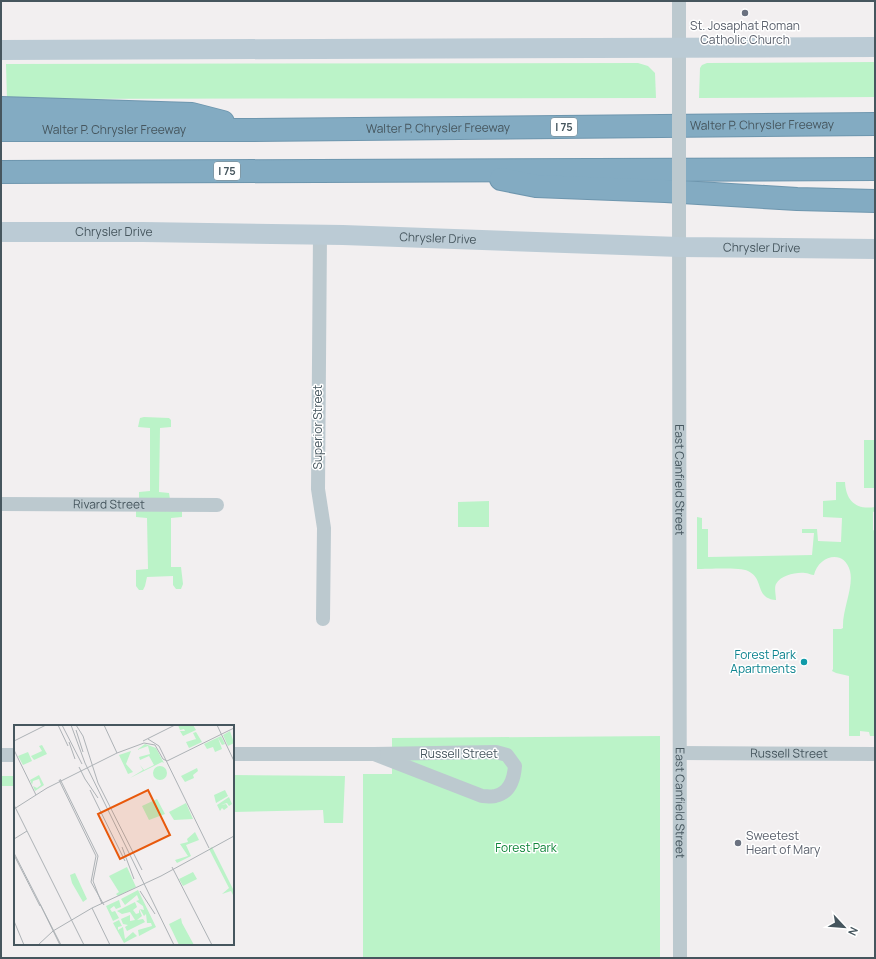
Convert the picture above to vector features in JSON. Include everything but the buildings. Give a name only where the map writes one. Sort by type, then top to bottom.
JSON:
[{"type":"highway","points":[[1,108],[192,114],[254,130]]},
{"type":"highway","name":"Walter P. Chrysler Freeway","points":[[1,130],[254,130],[875,124]]},
{"type":"highway","name":"I 75","points":[[1,172],[875,169]]},
{"type":"highway","points":[[452,170],[536,186],[665,191],[797,199],[875,201]]},
{"type":"street","name":"East Canfield Street","points":[[679,1],[680,958]]},
{"type":"street","points":[[1,50],[875,47]]},
{"type":"street","name":"Chrysler Drive","points":[[1,232],[320,234],[679,247],[875,249]]},
{"type":"street","name":"Superior Street","points":[[320,234],[318,489],[324,528],[323,619]]},
{"type":"street","name":"Rivard Street","points":[[1,504],[217,506]]},
{"type":"street","name":"Russell Street","points":[[234,754],[496,752],[507,755],[515,766],[514,778],[507,790],[495,796],[482,796],[374,754]]},
{"type":"street","name":"Russell Street","points":[[680,753],[875,754]]},
{"type":"street","points":[[1,755],[14,755]]},
{"type":"green space","points":[[875,62],[875,97],[699,98],[700,68],[702,65],[707,63]]},
{"type":"green space","points":[[638,63],[648,66],[655,73],[656,98],[7,99],[6,64]]},
{"type":"green space","points":[[140,418],[169,418],[171,420],[171,427],[160,428],[159,492],[169,493],[170,499],[139,499],[139,492],[150,491],[150,428],[138,427]]},
{"type":"green space","points":[[864,440],[875,440],[875,488],[864,488]]},
{"type":"green space","points":[[836,482],[845,482],[847,494],[853,503],[862,507],[875,507],[875,511],[873,512],[873,530],[875,531],[875,736],[870,736],[869,732],[860,731],[860,736],[849,736],[849,676],[832,671],[833,629],[843,628],[851,577],[847,564],[842,559],[831,557],[826,559],[816,568],[814,575],[797,573],[781,578],[775,586],[776,600],[769,599],[765,596],[753,574],[748,571],[731,569],[697,569],[697,517],[702,518],[702,529],[708,529],[708,557],[812,555],[814,533],[802,533],[802,529],[817,529],[818,541],[841,542],[842,518],[823,517],[823,501],[836,500]]},
{"type":"green space","points":[[489,501],[489,527],[458,527],[458,502]]},
{"type":"green space","points":[[136,511],[182,511],[182,517],[171,518],[171,567],[181,567],[183,584],[181,589],[176,589],[173,585],[173,576],[147,577],[143,590],[139,590],[136,586],[136,570],[148,569],[147,518],[136,517]]},
{"type":"green space","name":"Forest Park","points":[[660,736],[660,958],[363,958],[363,774],[392,774],[392,738]]},
{"type":"green space","points":[[234,775],[345,776],[343,823],[324,823],[323,810],[234,812]]},
{"type":"green space","points":[[1,776],[14,776],[14,786],[1,786]]},
{"type":"place","name":"St. Josaphat Roman Catholic Church","points":[[745,13]]},
{"type":"place","name":"Forest Park Apartments","points":[[804,662]]},
{"type":"place","name":"Sweetest Heart of Mary","points":[[738,843]]}]
